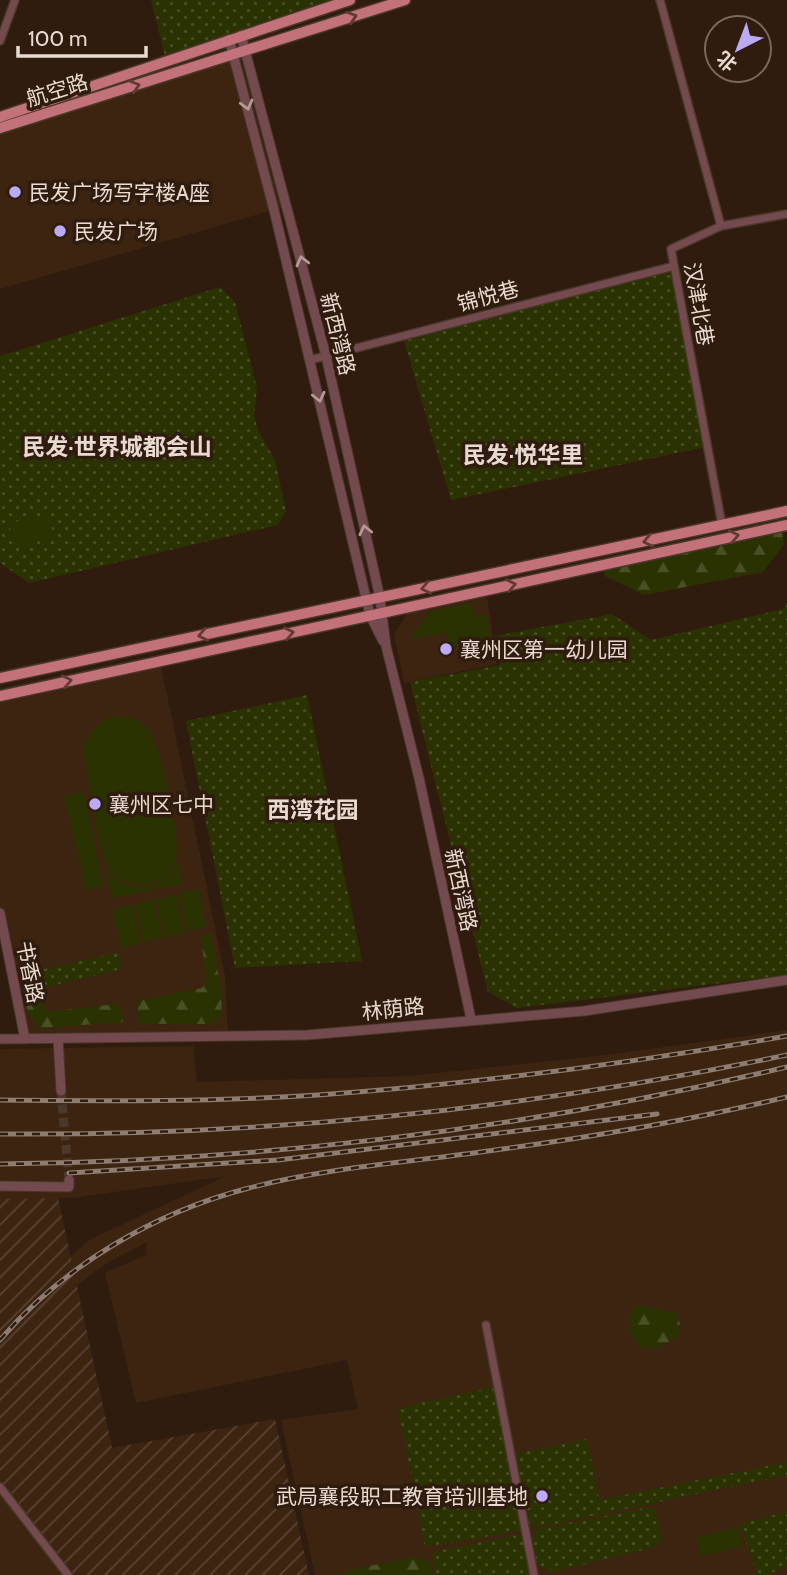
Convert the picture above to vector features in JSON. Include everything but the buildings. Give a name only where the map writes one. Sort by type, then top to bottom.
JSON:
[{"type":"main road","name":"航空路","points":[[0,117],[229,38],[350,0]]},
{"type":"main road","name":"航空路","points":[[0,128],[405,0]]},
{"type":"main road","points":[[0,678],[787,511]]},
{"type":"main road","points":[[0,696],[787,525]]},
{"type":"street","points":[[0,41],[15,0]]},
{"type":"street","points":[[660,0],[721,226],[787,214]]},
{"type":"street","name":"新西湾路","points":[[241,34],[326,356],[380,598],[386,646],[419,778],[471,1019]]},
{"type":"street","name":"新西湾路","points":[[229,38],[310,360],[370,615],[386,646]]},
{"type":"street","name":"汉津北巷","points":[[721,226],[671,249],[722,525]]},
{"type":"street","name":"锦悦巷","points":[[310,360],[674,266]]},
{"type":"street","name":"书香路","points":[[0,913],[25,1039]]},
{"type":"street","name":"林荫路","points":[[0,1039],[307,1035],[583,1011],[787,980]]},
{"type":"street","points":[[58,1038],[61,1091]]},
{"type":"street","points":[[0,1186],[69,1187],[68,1180]]},
{"type":"street","points":[[486,1325],[534,1575]]},
{"type":"street","points":[[0,1487],[68,1575]]},
{"type":"shaded area","points":[[246,52],[287,206],[0,289],[0,128]]},
{"type":"shaded area","name":"襄州区第一幼儿园","points":[[487,597],[497,664],[404,683],[394,634],[407,614]]},
{"type":"shaded area","name":"襄州区七中","points":[[160,661],[225,976],[228,1036],[25,1039],[0,913],[0,696]]},
{"type":"shaded area","points":[[787,1030],[787,1575],[315,1575],[281,1420],[358,1409],[347,1360],[136,1403],[105,1273],[146,1255],[147,1242],[105,1264],[21,1329],[71,1256],[89,1240],[226,1176],[72,1198],[0,1199],[0,1049],[193,1046],[197,1082],[409,1076],[607,1055]]},
{"type":"shaded area","points":[[58,1198],[112,1448],[275,1419],[309,1575],[68,1575],[0,1487],[0,1199]]},
{"type":"shaded area","points":[[0,1487],[68,1575],[0,1575]]},
{"type":"green space","points":[[151,0],[352,0],[166,60]]},
{"type":"green space","points":[[671,269],[706,447],[451,500],[403,338]]},
{"type":"green space","points":[[220,287],[235,302],[257,388],[254,416],[258,430],[275,460],[286,511],[278,525],[29,583],[0,563],[0,356]]},
{"type":"green space","points":[[49,514],[54,538],[14,547],[9,523]]},
{"type":"green space","points":[[781,526],[784,544],[763,572],[644,595],[605,576],[602,565]]},
{"type":"green space","points":[[471,603],[474,617],[486,614],[491,638],[450,647],[447,633],[413,639],[412,635],[431,611]]},
{"type":"green space","points":[[787,604],[787,975],[517,1008],[488,992],[410,682],[500,665],[495,636],[612,614],[651,640],[783,609]]},
{"type":"green space","points":[[307,695],[362,961],[235,968],[186,721]]},
{"type":"green space","points":[[114,716],[134,719],[144,725],[151,734],[163,769],[173,814],[177,851],[175,862],[162,879],[142,885],[132,884],[113,874],[103,856],[83,751],[94,729]]},
{"type":"green space","points":[[83,791],[104,886],[86,890],[64,797]]},
{"type":"green space","points":[[178,862],[182,884],[113,898],[105,869],[125,883],[144,887],[161,881]]},
{"type":"green space","points":[[198,889],[207,927],[187,931],[179,893]]},
{"type":"green space","points":[[176,895],[185,933],[165,937],[156,899]]},
{"type":"green space","points":[[154,900],[163,938],[143,942],[135,904]]},
{"type":"green space","points":[[132,905],[141,943],[121,948],[112,910]]},
{"type":"green space","points":[[211,934],[222,995],[221,1016],[217,1021],[207,1024],[139,1024],[136,1001],[202,988],[206,980],[201,936]]},
{"type":"green space","points":[[118,953],[122,969],[43,988],[39,970]]},
{"type":"green space","points":[[31,970],[48,1012],[116,1004],[122,1008],[123,1022],[41,1028],[31,1018],[25,998],[22,976]]},
{"type":"green space","points":[[641,1306],[675,1312],[681,1326],[679,1336],[658,1348],[643,1349],[632,1336],[629,1325],[634,1308]]},
{"type":"green space","points":[[498,1386],[511,1455],[587,1439],[599,1500],[787,1462],[787,1475],[526,1530],[425,1547],[398,1408]]},
{"type":"green space","points":[[650,1507],[656,1511],[662,1540],[655,1547],[553,1572],[538,1565],[533,1537],[538,1529]]},
{"type":"green space","points":[[787,1512],[787,1565],[768,1575],[757,1575],[740,1523]]},
{"type":"green space","points":[[738,1527],[742,1547],[701,1556],[696,1537]]},
{"type":"green space","points":[[517,1535],[522,1537],[530,1575],[436,1575],[432,1557],[436,1551]]},
{"type":"green space","points":[[414,1557],[430,1562],[433,1575],[342,1575],[350,1570]]},
{"type":"tunnel","points":[[61,1091],[69,1180]]},
{"type":"railway","points":[[0,1100],[199,1100],[377,1090],[554,1072],[787,1036]]},
{"type":"railway","points":[[0,1134],[198,1130],[395,1116],[592,1090],[787,1055]]},
{"type":"railway","points":[[0,1164],[198,1156],[396,1137],[593,1107],[787,1067]]},
{"type":"railway","points":[[0,1340],[52,1288],[113,1245],[179,1211],[214,1198],[310,1175],[605,1134],[787,1097]]},
{"type":"railway","points":[[69,1173],[278,1160],[657,1114]]},
{"type":"place","name":"民发广场写字楼A座","points":[[15,192]]},
{"type":"place","name":"民发广场","points":[[60,231]]},
{"type":"place","name":"襄州区第一幼儿园","points":[[446,649]]},
{"type":"place","name":"襄州区七中","points":[[95,804]]},
{"type":"place","name":"武局襄段职工教育培训基地","points":[[542,1496]]},
{"type":"district","name":"民发·世界城都会山","points":[[117,447]]},
{"type":"district","name":"民发·悦华里","points":[[523,455]]},
{"type":"district","name":"西湾花园","points":[[313,810]]}]
